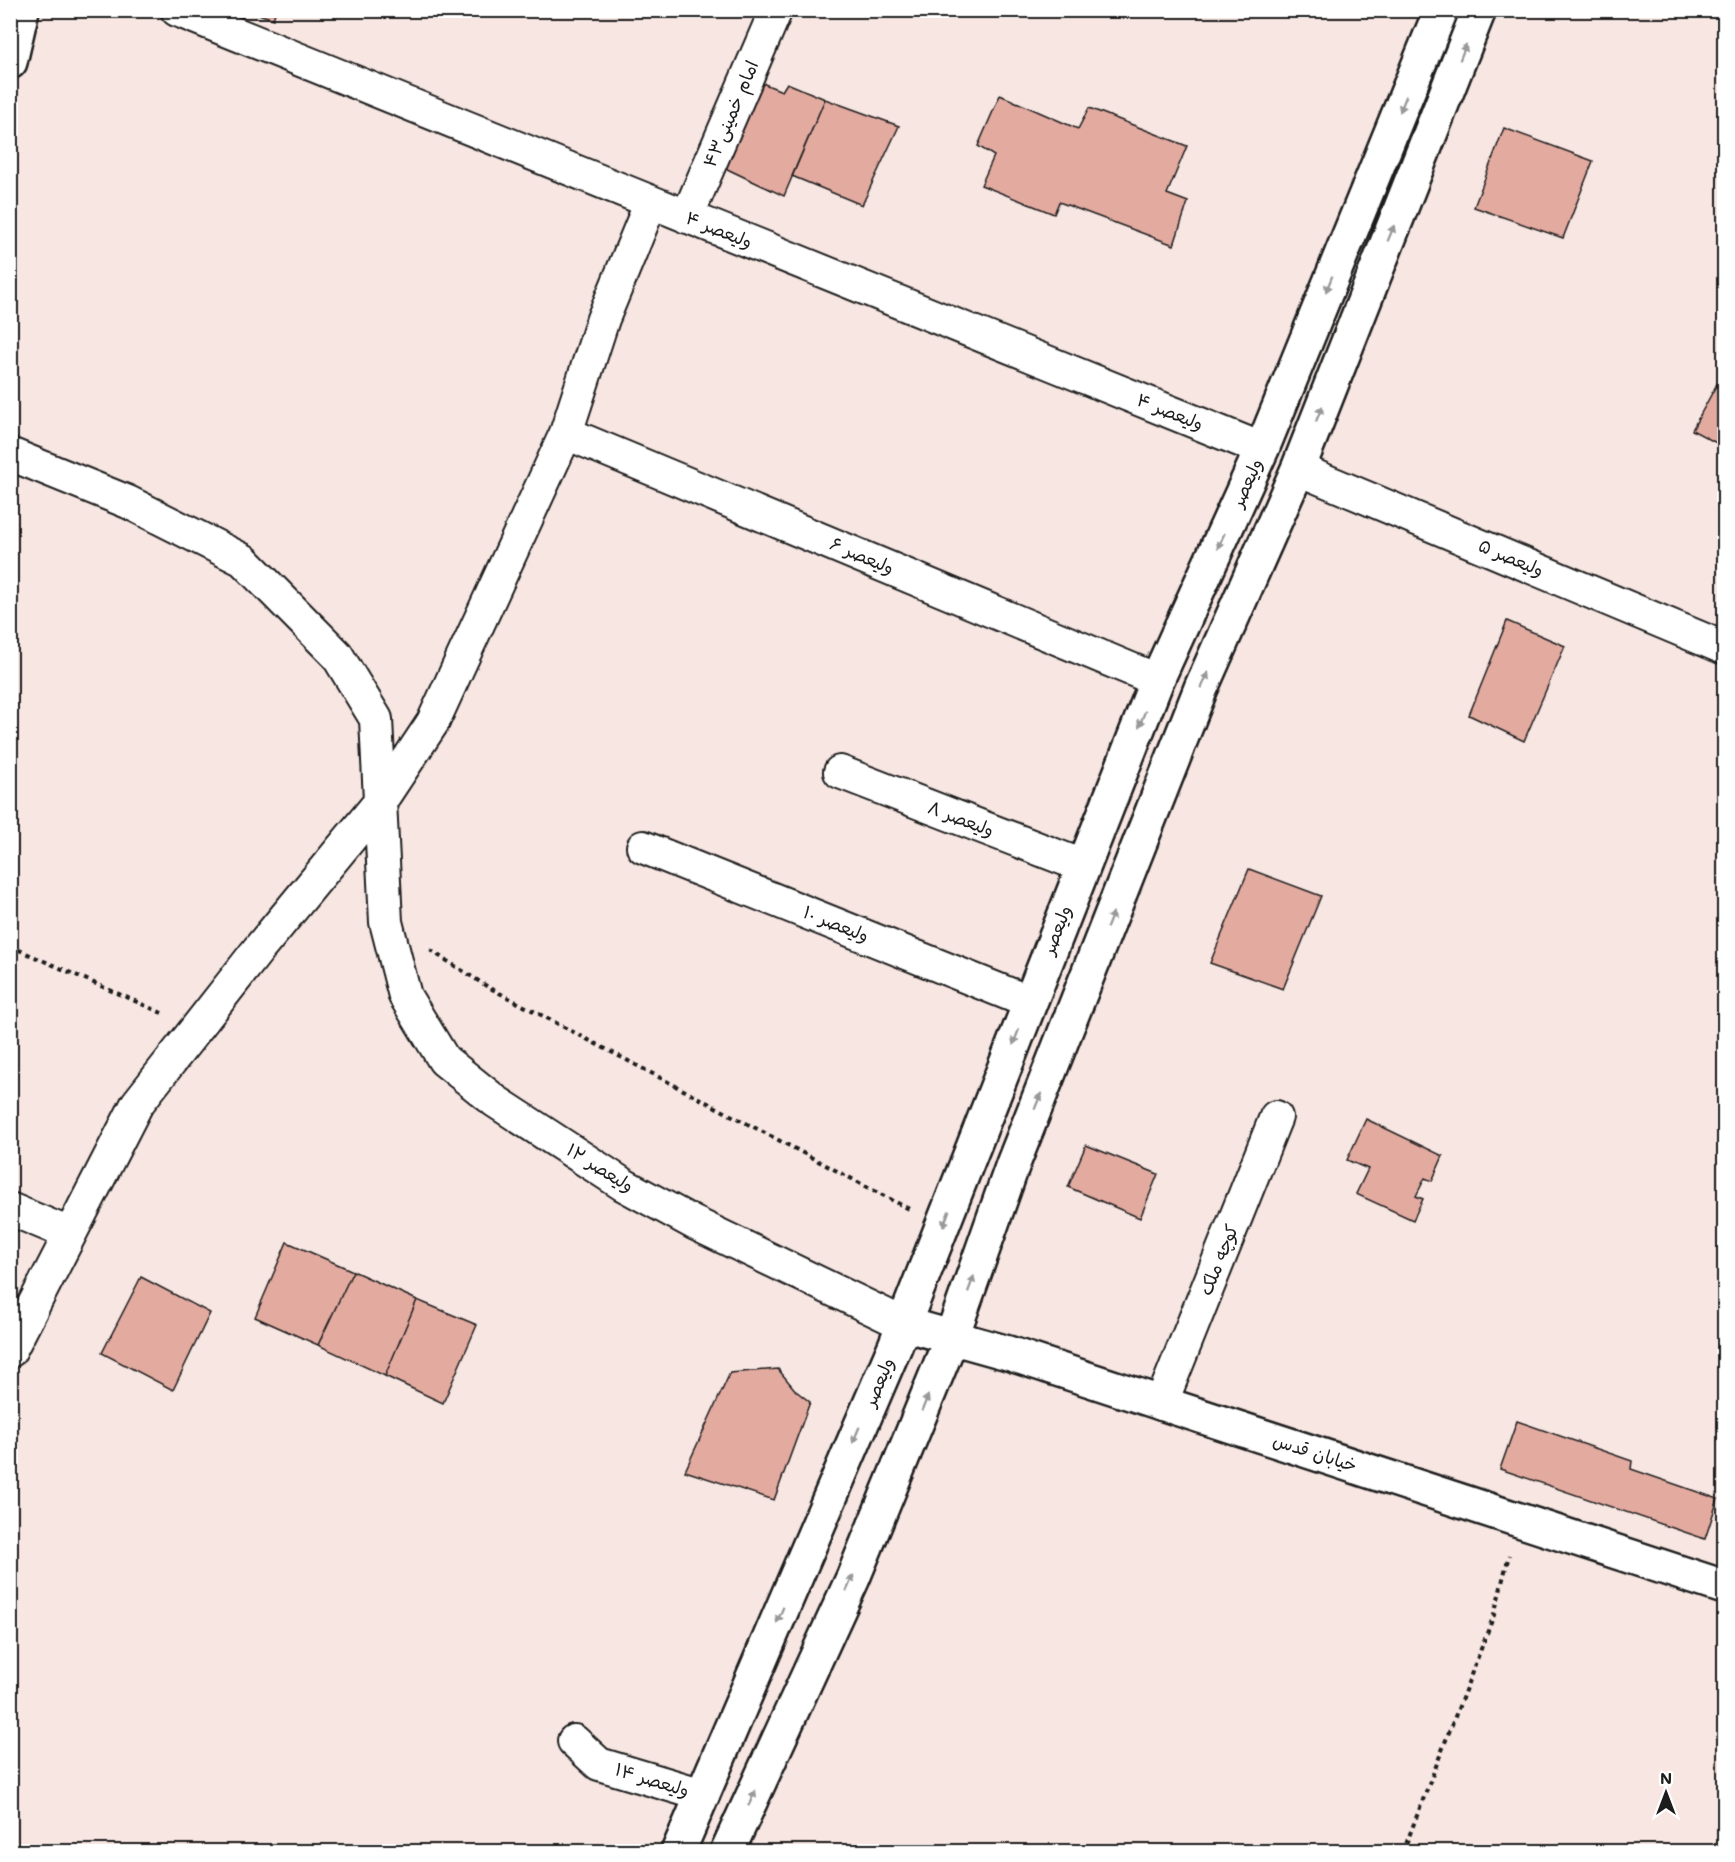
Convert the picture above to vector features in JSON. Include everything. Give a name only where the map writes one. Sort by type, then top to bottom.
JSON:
[{"type":"main road","points":[[10,62],[22,10]]},
{"type":"main road","name":"ولیعصر","points":[[678,1851],[904,1323],[1157,680],[1262,449],[1441,10]]},
{"type":"main road","points":[[728,1851],[852,1578],[951,1339],[1013,1164],[1197,699],[1298,469],[1479,10]]},
{"type":"main road","name":"خیابان قدس","points":[[904,1323],[951,1339],[1008,1353],[1725,1587]]},
{"type":"street","name":"ولیعصر ۴","points":[[177,10],[1262,449]]},
{"type":"street","name":"امام خمینی۴۳","points":[[687,217],[776,10]]},
{"type":"street","points":[[10,1351],[137,1104],[195,1028],[380,802],[433,722],[566,433],[603,319],[651,202]]},
{"type":"street","name":"ولیعصر ۶","points":[[566,433],[1157,680]]},
{"type":"street","name":"ولیعصر ۱۲","points":[[10,454],[128,502],[243,560],[337,655],[376,719],[386,922],[405,996],[444,1060],[495,1101],[624,1185],[694,1223],[904,1323]]},
{"type":"street","name":"ولیعصر ۵","points":[[1298,469],[1725,648]]},
{"type":"street","name":"ولیعصر ۸","points":[[840,772],[1083,866]]},
{"type":"street","name":"ولیعصر ۱۰","points":[[643,847],[1029,1002]]},
{"type":"street","name":"کوچه ملک","points":[[1161,1404],[1276,1117]]},
{"type":"street","points":[[10,1209],[70,1234]]},
{"type":"street","name":"ولیعصر ۱۴","points":[[574,1741],[599,1764],[703,1795]]},
{"type":"path","points":[[386,922],[488,987],[943,1226]]},
{"type":"path","points":[[10,946],[195,1028]]},
{"type":"path","points":[[1403,1851],[1494,1615],[1517,1519]]},
{"type":"building","points":[[247,10],[276,10],[273,19]]},
{"type":"building","points":[[757,81],[782,91],[787,83],[825,99],[784,196],[723,167]]},
{"type":"building","points":[[1000,95],[1078,129],[1089,108],[1187,146],[1167,194],[1188,202],[1174,245],[1059,202],[1054,214],[981,185],[994,156],[978,146]]},
{"type":"building","points":[[825,99],[899,126],[862,205],[792,176]]},
{"type":"building","points":[[1504,128],[1593,161],[1563,238],[1474,207]]},
{"type":"building","points":[[1724,371],[1724,447],[1692,430]]},
{"type":"building","points":[[1507,621],[1565,646],[1524,741],[1469,715]]},
{"type":"building","points":[[1249,869],[1321,896],[1283,989],[1210,963]]},
{"type":"building","points":[[1366,1119],[1443,1156],[1432,1181],[1425,1178],[1416,1196],[1423,1199],[1413,1220],[1356,1194],[1368,1169],[1347,1160]]},
{"type":"building","points":[[1086,1145],[1158,1174],[1140,1218],[1068,1187]]},
{"type":"building","points":[[287,1242],[353,1271],[318,1345],[255,1317]]},
{"type":"building","points":[[353,1271],[417,1300],[385,1376],[318,1345]]},
{"type":"building","points":[[141,1277],[210,1313],[173,1390],[102,1353]]},
{"type":"building","points":[[417,1300],[477,1325],[443,1403],[385,1376]]},
{"type":"building","points":[[778,1369],[796,1391],[810,1402],[774,1500],[685,1471],[730,1373]]},
{"type":"building","points":[[1517,1421],[1632,1461],[1631,1469],[1718,1499],[1705,1539],[1500,1469]]}]
